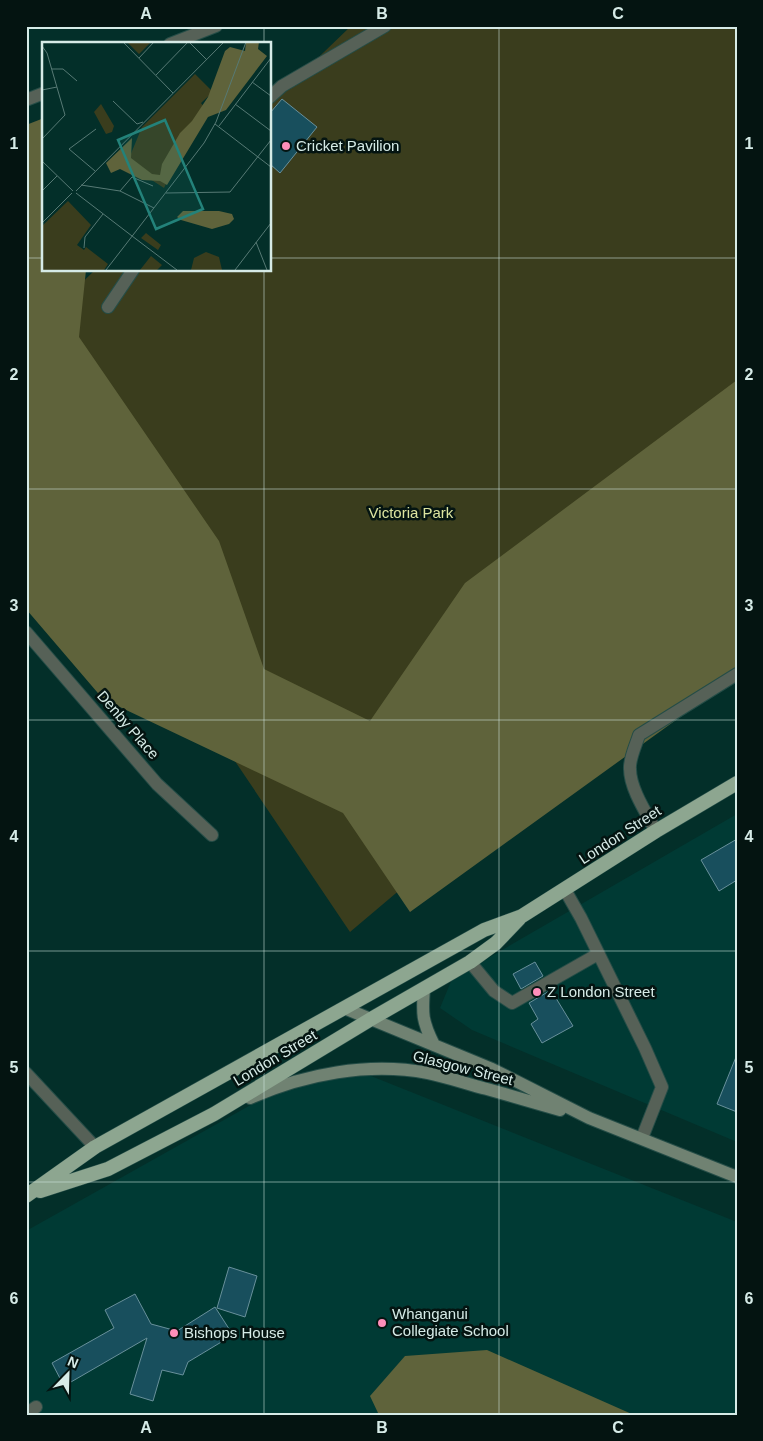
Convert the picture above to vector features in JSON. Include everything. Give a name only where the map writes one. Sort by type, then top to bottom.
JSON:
[{"type":"highway","name":"London Street","points":[[27,1196],[95,1147],[484,930],[522,916],[656,830],[737,783]]},
{"type":"highway","name":"London Street","points":[[27,1196],[108,1169],[214,1114],[371,1019],[470,962],[496,943],[522,916]]},
{"type":"main road","points":[[424,988],[422,1014],[434,1045]]},
{"type":"main road","name":"Glasgow Street","points":[[344,1008],[492,1069],[589,1118]]},
{"type":"main road","name":"Glasgow Street","points":[[214,1114],[277,1086],[312,1077],[360,1070],[396,1069],[444,1077],[589,1118],[737,1177]]},
{"type":"street","points":[[175,42],[216,26]]},
{"type":"street","points":[[271,95],[282,86],[385,26]]},
{"type":"street","points":[[26,100],[42,94]]},
{"type":"street","points":[[108,307],[132,271]]},
{"type":"street","name":"Denby Place","points":[[26,632],[157,784],[212,834]]},
{"type":"street","points":[[656,830],[644,810],[633,785],[629,769],[639,735],[737,674]]},
{"type":"street","points":[[565,890],[645,1048],[662,1087],[642,1138]]},
{"type":"street","points":[[470,962],[494,991],[512,1003],[598,954]]},
{"type":"street","points":[[26,1072],[95,1147]]},
{"type":"shaded area","points":[[737,814],[737,1142],[472,1030],[440,1008],[452,979]]},
{"type":"shaded area","name":"Whanganui Collegiate School","points":[[366,1074],[737,1222],[737,1415],[26,1415],[26,1231],[288,1084]]},
{"type":"green space","name":"Victoria Park","points":[[351,26],[737,26],[737,605],[350,932],[74,522],[66,298],[94,271],[271,271],[271,103]]},
{"type":"green space","points":[[42,119],[42,271],[86,271],[79,337],[219,541],[264,669],[370,721],[465,583],[737,380],[737,676],[410,912],[343,813],[103,699],[26,609],[26,125]]},
{"type":"green space","points":[[487,1350],[634,1415],[379,1415],[370,1396],[405,1356]]},
{"type":"building","name":"Cricket Pavilion","points":[[282,99],[317,127],[280,173],[271,165],[271,112]]},
{"type":"building","points":[[737,839],[737,880],[719,891],[701,860]]},
{"type":"building","points":[[535,962],[543,976],[521,989],[513,974]]},
{"type":"building","points":[[551,990],[573,1026],[542,1043],[531,1024],[538,1019],[529,1003]]},
{"type":"building","points":[[737,1057],[737,1112],[717,1104]]},
{"type":"building","points":[[229,1267],[257,1276],[245,1317],[217,1308]]},
{"type":"building","name":"Bishops House","points":[[135,1294],[151,1324],[177,1331],[215,1307],[233,1335],[188,1362],[183,1375],[162,1370],[153,1401],[130,1394],[147,1338],[64,1386],[52,1363],[114,1328],[105,1310]]},
{"type":"place","name":"Cricket Pavilion","points":[[286,146]]},
{"type":"place","name":"Z London Street","points":[[537,992]]},
{"type":"place","name":"Whanganui Collegiate School","points":[[382,1323]]},
{"type":"place","name":"Bishops House","points":[[174,1333]]}]
